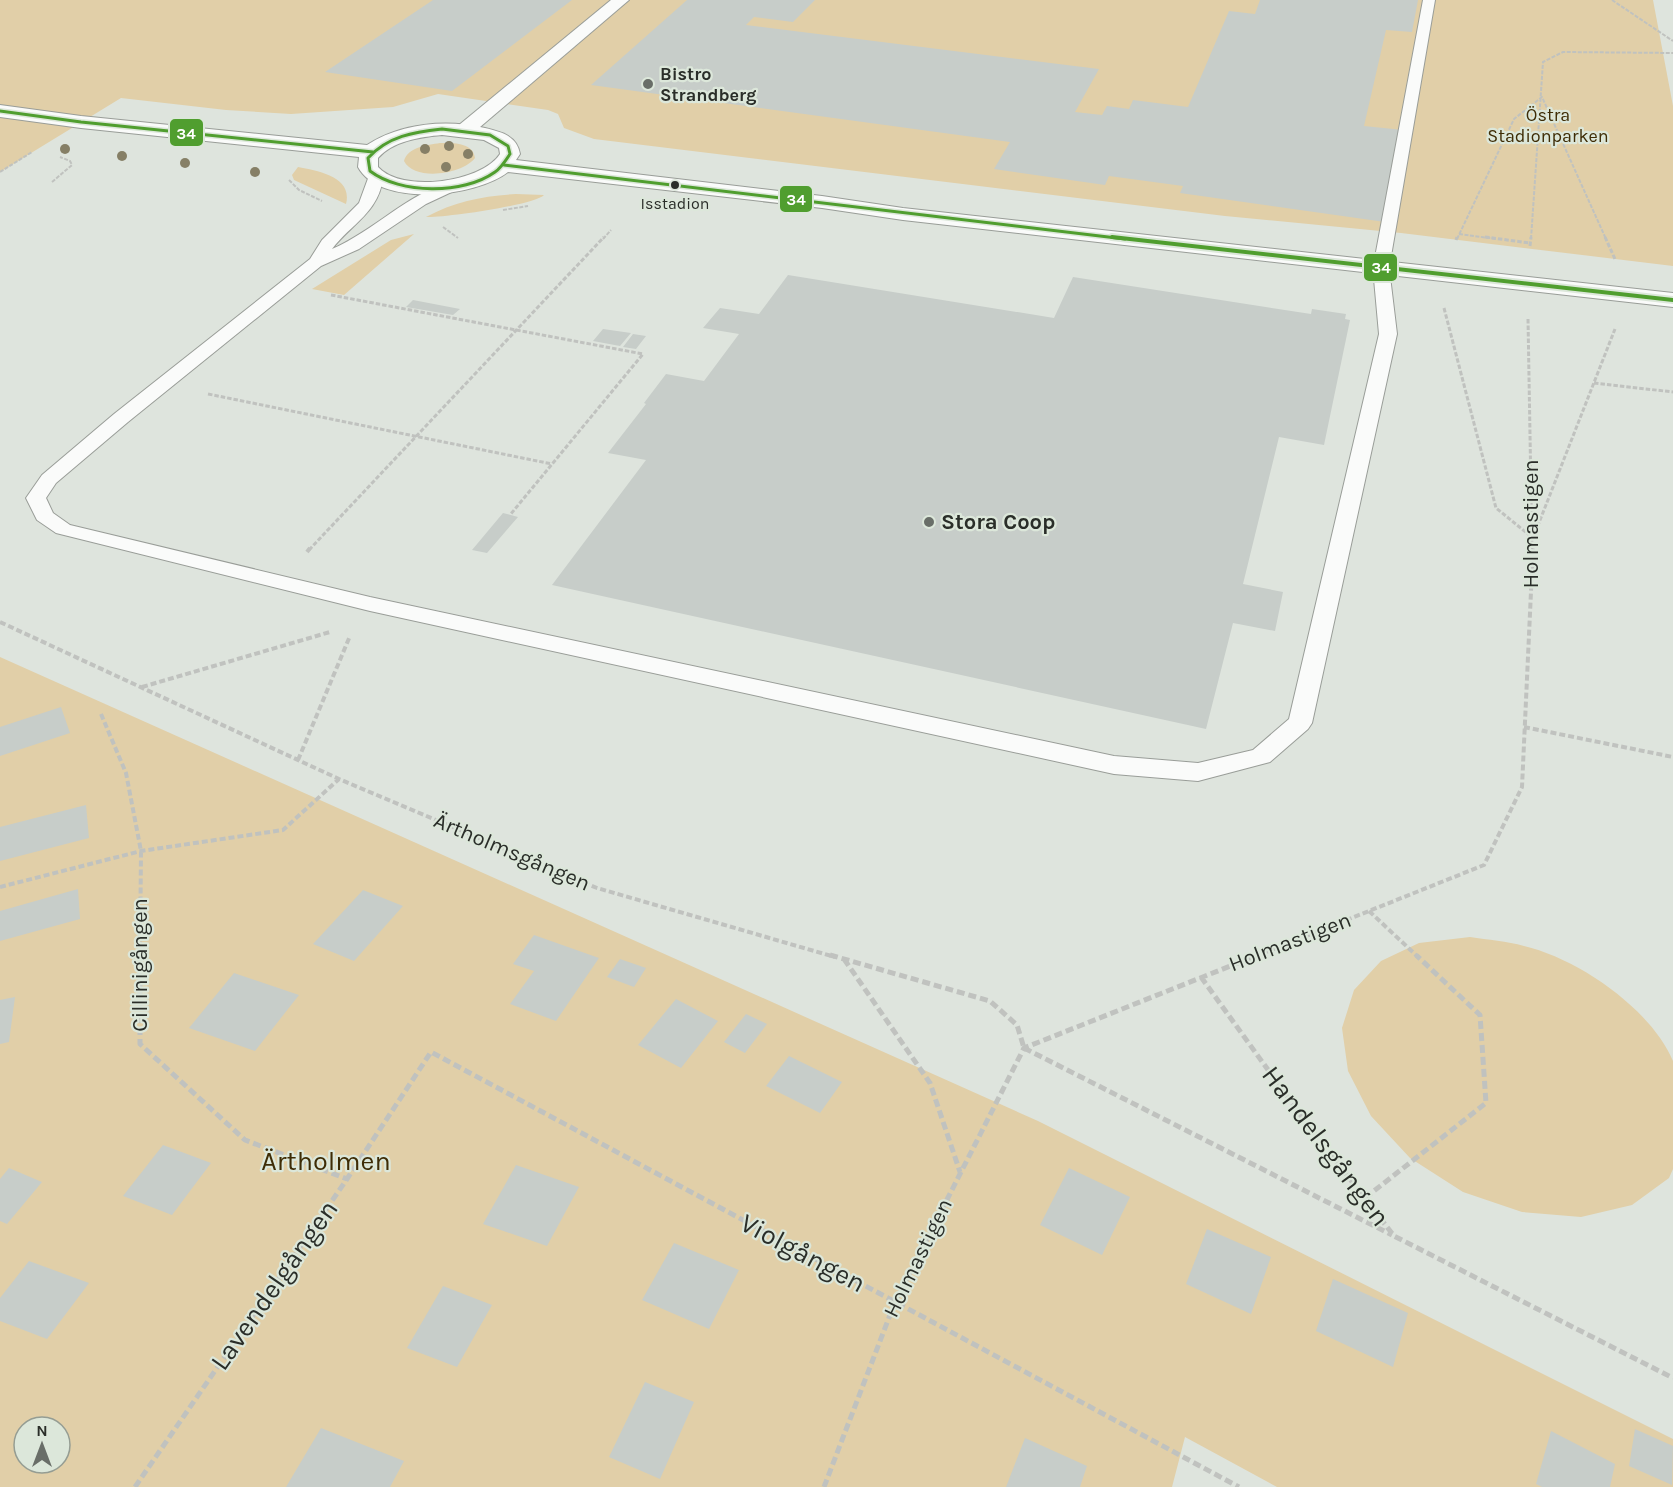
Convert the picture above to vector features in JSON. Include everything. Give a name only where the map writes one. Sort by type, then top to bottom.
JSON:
[{"type":"main road","points":[[466,129],[621,0]]},
{"type":"main road","points":[[0,111],[81,122],[373,152]]},
{"type":"main road","points":[[466,129],[499,138],[508,146],[509,155],[504,165],[483,178],[453,186],[406,187],[387,182],[375,176],[369,169],[368,160],[373,152],[384,143],[421,131],[466,129]]},
{"type":"main road","points":[[504,165],[903,214],[1673,300]]},
{"type":"lane","points":[[453,186],[420,201],[353,246],[315,263],[163,385],[49,479],[36,498],[44,516],[63,529],[370,603],[1114,765],[1198,772],[1261,756],[1300,723],[1388,334],[1381,268],[1429,0]]},
{"type":"lane","points":[[315,263],[328,243],[362,212],[372,196],[375,176]]},
{"type":"path","points":[[1612,0],[1673,41]]},
{"type":"path","points":[[1459,234],[1530,244],[1543,62],[1563,52],[1673,53]]},
{"type":"path","points":[[1456,242],[1514,120],[1542,97]]},
{"type":"path","points":[[1542,97],[1619,267]]},
{"type":"path","points":[[51,182],[72,165],[70,161],[57,155]]},
{"type":"path","points":[[438,223],[458,238]]},
{"type":"path","points":[[278,581],[611,230]]},
{"type":"path","points":[[286,286],[643,354],[510,515]]},
{"type":"path","points":[[1442,301],[1496,508],[1533,538],[1619,318],[1646,297]]},
{"type":"path","name":"Holmastigen","points":[[824,1487],[895,1302],[1024,1048],[1484,865],[1522,787],[1533,538],[1528,312]]},
{"type":"path","points":[[1594,382],[1673,392]]},
{"type":"path","points":[[163,385],[552,464]]},
{"type":"path","points":[[298,760],[354,625],[370,603]]},
{"type":"path","name":"Ärtholmsgången","points":[[0,621],[339,779],[597,888],[990,1001],[1017,1025],[1024,1048]]},
{"type":"path","points":[[141,687],[354,625]]},
{"type":"path","name":"Cillinigången","points":[[101,714],[126,773],[141,851],[140,1044],[245,1140],[347,1179]]},
{"type":"path","points":[[1524,728],[1673,757]]},
{"type":"path","points":[[0,888],[141,851],[283,830],[339,779]]},
{"type":"path","points":[[1365,1198],[1486,1103],[1480,1015],[1369,911]]},
{"type":"path","points":[[843,959],[930,1083],[960,1172]]},
{"type":"path","name":"Handelsgången","points":[[1202,977],[1302,1117],[1394,1236],[1673,1378]]},
{"type":"path","points":[[1024,1048],[1394,1236]]},
{"type":"path","name":"Lavendelgången","points":[[135,1487],[347,1179],[431,1052]]},
{"type":"path","name":"Violgången","points":[[431,1052],[1239,1487]]},
{"type":"green space","name":"Östra Stadionparken","points":[[0,0],[1653,0],[1673,106],[1673,266],[1401,233],[1225,216],[594,139],[564,128],[558,114],[548,110],[438,94],[393,107],[291,114],[226,110],[121,98],[0,172]]},
{"type":"green space","points":[[440,143],[466,146],[475,158],[460,168],[439,173],[418,172],[404,161],[406,156],[414,150]]},
{"type":"green space","points":[[298,167],[324,173],[339,181],[347,195],[346,204],[294,180],[292,175]]},
{"type":"green space","points":[[516,194],[544,195],[507,207],[426,217],[470,200]]},
{"type":"green space","points":[[414,234],[344,295],[312,289],[391,240]]},
{"type":"green space","name":"Ärtholmen","points":[[0,657],[1038,1121],[1673,1439],[1673,1487],[1277,1487],[1185,1437],[1172,1487],[0,1487]]},
{"type":"green space","points":[[1470,937],[1518,944],[1567,962],[1590,974],[1631,1005],[1663,1042],[1673,1061],[1673,1169],[1669,1178],[1632,1205],[1581,1217],[1522,1212],[1463,1192],[1410,1158],[1371,1116],[1348,1071],[1342,1028],[1354,990],[1381,961],[1419,943]]},
{"type":"building","points":[[433,0],[572,0],[452,91],[325,72]]},
{"type":"building","points":[[687,0],[815,0],[793,22],[754,17],[746,25],[1099,69],[1075,112],[1102,115],[1107,106],[1129,109],[1133,100],[1188,107],[1229,11],[1255,14],[1260,0],[1418,0],[1412,32],[1386,30],[1364,126],[1403,130],[1385,222],[1180,193],[1183,186],[1109,176],[1105,185],[994,169],[1010,142],[591,85]]},
{"type":"building","name":"Stora Coop","points":[[788,275],[1054,318],[1073,277],[1311,314],[1312,309],[1346,314],[1345,319],[1350,320],[1324,445],[1279,437],[1243,584],[1283,592],[1275,631],[1233,623],[1206,729],[552,585],[646,460],[608,453],[666,374],[704,381],[739,334],[703,328],[720,308],[759,314]]},
{"type":"building","points":[[413,300],[460,309],[453,315],[406,307]]},
{"type":"building","points":[[603,329],[631,333],[620,346],[593,341]]},
{"type":"building","points":[[633,334],[646,336],[636,349],[623,347]]},
{"type":"building","points":[[503,513],[518,517],[487,553],[472,550]]},
{"type":"building","points":[[61,707],[70,733],[0,756],[0,727]]},
{"type":"building","points":[[86,805],[89,838],[0,861],[0,827]]},
{"type":"building","points":[[78,889],[80,919],[0,941],[0,911]]},
{"type":"building","points":[[363,890],[403,906],[354,961],[313,944]]},
{"type":"building","points":[[534,935],[599,958],[556,1021],[510,1004],[534,971],[513,964]]},
{"type":"building","points":[[620,959],[646,968],[634,987],[607,977]]},
{"type":"building","points":[[234,973],[299,995],[255,1051],[189,1028]]},
{"type":"building","points":[[15,997],[9,1042],[0,1044],[0,1000]]},
{"type":"building","points":[[676,999],[718,1021],[681,1068],[638,1045]]},
{"type":"building","points":[[746,1014],[767,1024],[745,1053],[724,1042]]},
{"type":"building","points":[[789,1056],[842,1082],[820,1113],[766,1086]]},
{"type":"building","points":[[163,1145],[211,1163],[172,1215],[123,1196]]},
{"type":"building","points":[[516,1165],[579,1187],[547,1246],[483,1224]]},
{"type":"building","points":[[9,1168],[42,1182],[7,1224],[0,1221],[0,1179]]},
{"type":"building","points":[[1069,1168],[1130,1197],[1102,1255],[1040,1225]]},
{"type":"building","points":[[1207,1229],[1271,1257],[1251,1314],[1186,1284]]},
{"type":"building","points":[[674,1243],[739,1270],[709,1329],[642,1300]]},
{"type":"building","points":[[29,1261],[89,1283],[47,1339],[0,1321],[0,1298]]},
{"type":"building","points":[[1333,1279],[1408,1313],[1393,1367],[1316,1331]]},
{"type":"building","points":[[443,1286],[492,1305],[457,1367],[407,1348]]},
{"type":"building","points":[[645,1382],[694,1402],[660,1479],[609,1457]]},
{"type":"building","points":[[321,1428],[404,1461],[390,1487],[286,1487]]},
{"type":"building","points":[[1635,1429],[1673,1446],[1672,1485],[1629,1466]]},
{"type":"building","points":[[1551,1431],[1615,1464],[1610,1487],[1542,1487],[1536,1484]]},
{"type":"building","points":[[1025,1438],[1087,1466],[1080,1487],[1006,1487]]},
{"type":"transit line","name":"34","points":[[0,111],[81,122],[373,152]]},
{"type":"transit line","name":"34","points":[[442,129],[490,135],[508,146],[510,154],[495,172],[467,184],[450,187],[413,188],[395,185],[370,171],[368,158],[383,145],[402,136],[442,129]]},
{"type":"transit line","name":"34","points":[[504,165],[822,202],[903,214],[1673,300]]},
{"type":"place","name":"Bistro Strandberg","points":[[648,84]]},
{"type":"place","name":"Isstadion","points":[[675,185]]},
{"type":"place","name":"Stora Coop","points":[[929,522]]}]
